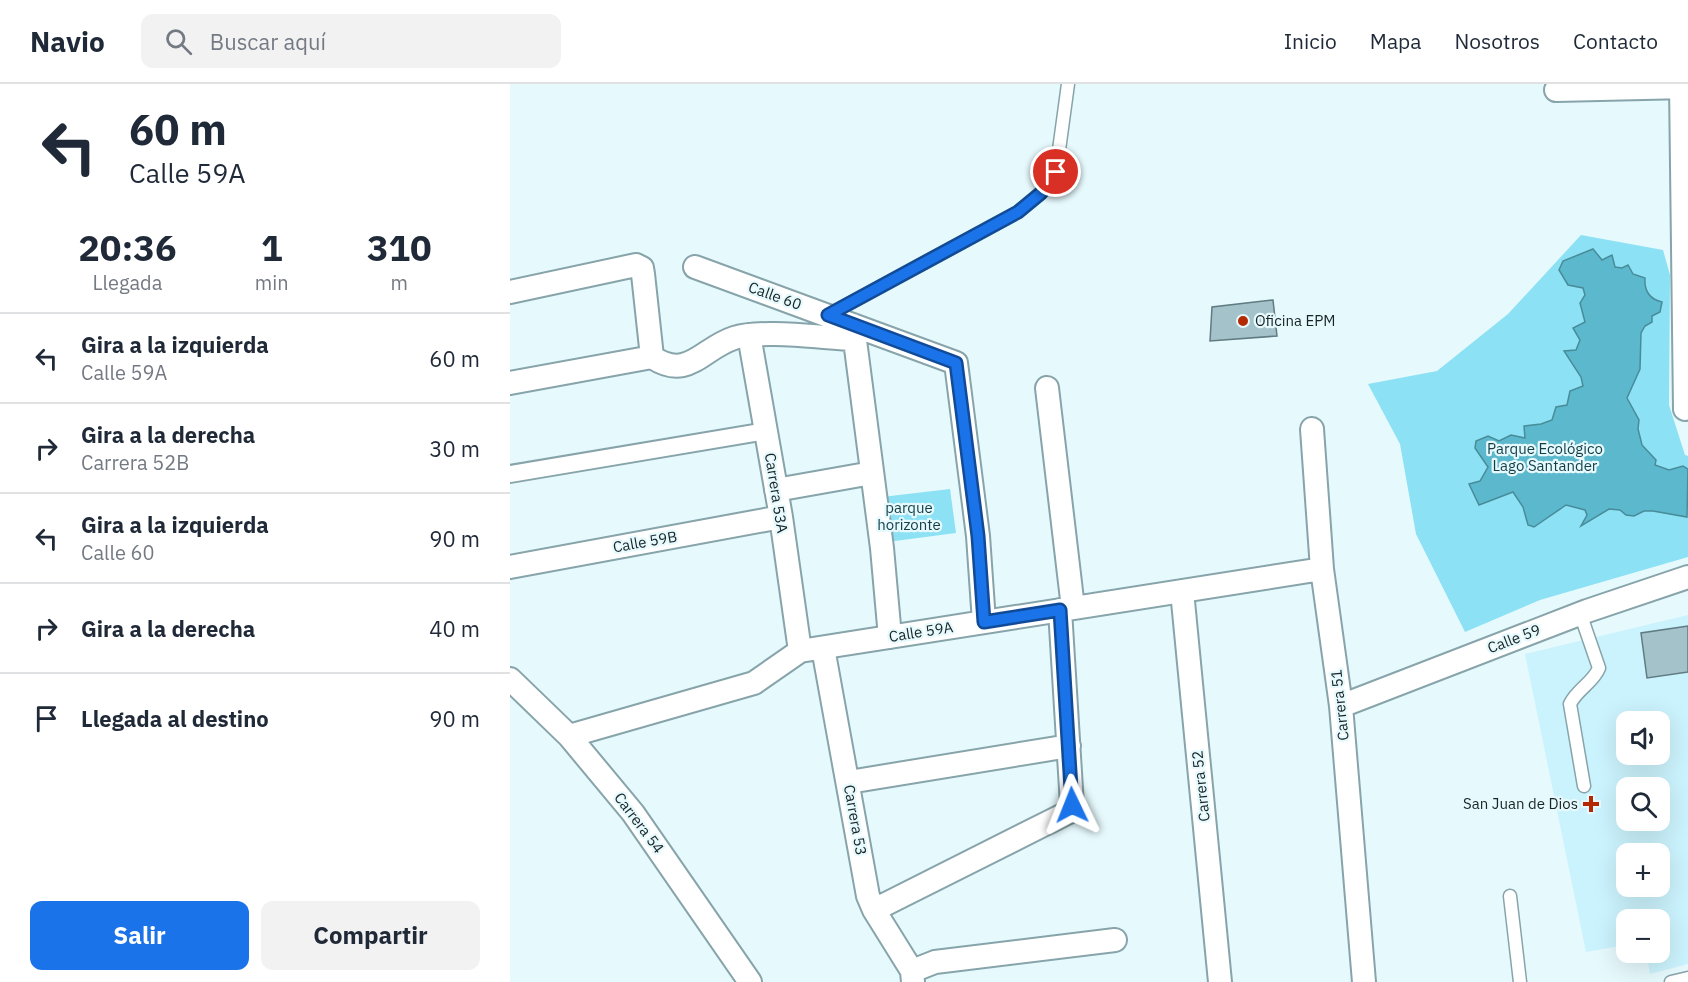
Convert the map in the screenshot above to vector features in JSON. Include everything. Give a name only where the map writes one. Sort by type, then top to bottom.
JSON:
[{"type":"street","points":[[1556,90],[1683,86],[1685,409]]},
{"type":"street","points":[[510,292],[636,265],[642,268],[652,357]]},
{"type":"street","name":"Calle 60","points":[[695,267],[828,315],[854,332],[956,363],[978,536],[984,622]]},
{"type":"street","points":[[510,383],[652,357],[665,366],[675,368],[689,364],[722,343],[749,335],[854,332],[882,548],[890,637]]},
{"type":"street","name":"Carrera 53A","points":[[749,335],[781,517],[800,651]]},
{"type":"street","points":[[874,910],[1070,812],[1072,805],[1067,609],[1047,388]]},
{"type":"street","name":"Carrera 51","points":[[1312,429],[1322,569],[1341,706],[1364,982]]},
{"type":"street","points":[[510,474],[766,431]]},
{"type":"street","points":[[776,490],[872,473]]},
{"type":"street","name":"Calle 59B","points":[[510,567],[781,517]]},
{"type":"street","name":"Calle 59A","points":[[569,736],[754,683],[800,651],[1322,569]]},
{"type":"street","name":"Calle 59","points":[[1341,706],[1580,613],[1688,577]]},
{"type":"street","name":"Carrera 52","points":[[1182,591],[1220,982]]},
{"type":"street","name":"Carrera 53","points":[[823,648],[868,896],[912,977]]},
{"type":"street","name":"Carrera 54","points":[[510,679],[569,736],[633,813],[750,982]]},
{"type":"street","points":[[849,782],[1069,746]]},
{"type":"street","points":[[912,977],[935,962],[1115,940]]},
{"type":"lane","points":[[828,315],[1018,212],[1041,193],[1056,172],[1068,84]]},
{"type":"lane","points":[[1580,613],[1599,668],[1596,676],[1574,695],[1570,704],[1584,786]]},
{"type":"lane","points":[[1510,896],[1520,982]]},
{"type":"lane","points":[[1671,982],[1688,978]]},
{"type":"shaded area","points":[[1593,249],[1602,260],[1612,255],[1615,267],[1622,268],[1628,265],[1633,274],[1645,278],[1648,294],[1662,302],[1660,312],[1652,316],[1652,322],[1645,326],[1641,333],[1640,369],[1627,398],[1639,420],[1638,429],[1642,445],[1656,460],[1655,465],[1669,470],[1683,466],[1688,469],[1687,517],[1653,511],[1644,511],[1634,516],[1626,515],[1620,510],[1609,509],[1581,526],[1587,515],[1585,510],[1566,505],[1534,527],[1528,525],[1523,507],[1513,492],[1479,505],[1469,484],[1480,481],[1488,467],[1475,448],[1476,441],[1488,436],[1499,441],[1511,435],[1525,438],[1524,426],[1552,420],[1556,407],[1567,405],[1570,391],[1583,386],[1581,377],[1564,351],[1576,350],[1580,340],[1573,328],[1585,322],[1580,303],[1585,295],[1583,288],[1568,285],[1559,270],[1563,261]]},
{"type":"shaded area","name":"San Juan de Dios","points":[[1688,615],[1688,964],[1650,974],[1648,963],[1670,963],[1670,909],[1616,909],[1616,947],[1586,952],[1525,654]]},
{"type":"green space","name":"Parque Ecológico Lago Santander","points":[[1581,235],[1663,250],[1670,275],[1669,405],[1685,455],[1688,456],[1688,557],[1540,600],[1465,632],[1416,534],[1400,444],[1368,384],[1437,371],[1508,314]]},
{"type":"green space","name":"parque horizonte","points":[[950,489],[956,533],[887,542],[882,497]]},
{"type":"building","name":"Oficina EPM","points":[[1273,300],[1277,336],[1210,341],[1212,307]]},
{"type":"building","points":[[1688,626],[1688,672],[1647,678],[1641,633]]},
{"type":"place","name":"Oficina EPM","points":[[1243,321]]},
{"type":"place","name":"San Juan de Dios","points":[[1591,804]]},
{"type":"route","points":[[1056,172],[1041,193],[1018,212],[828,315],[956,363],[978,536],[984,622],[1060,610],[1072,805]]}]
